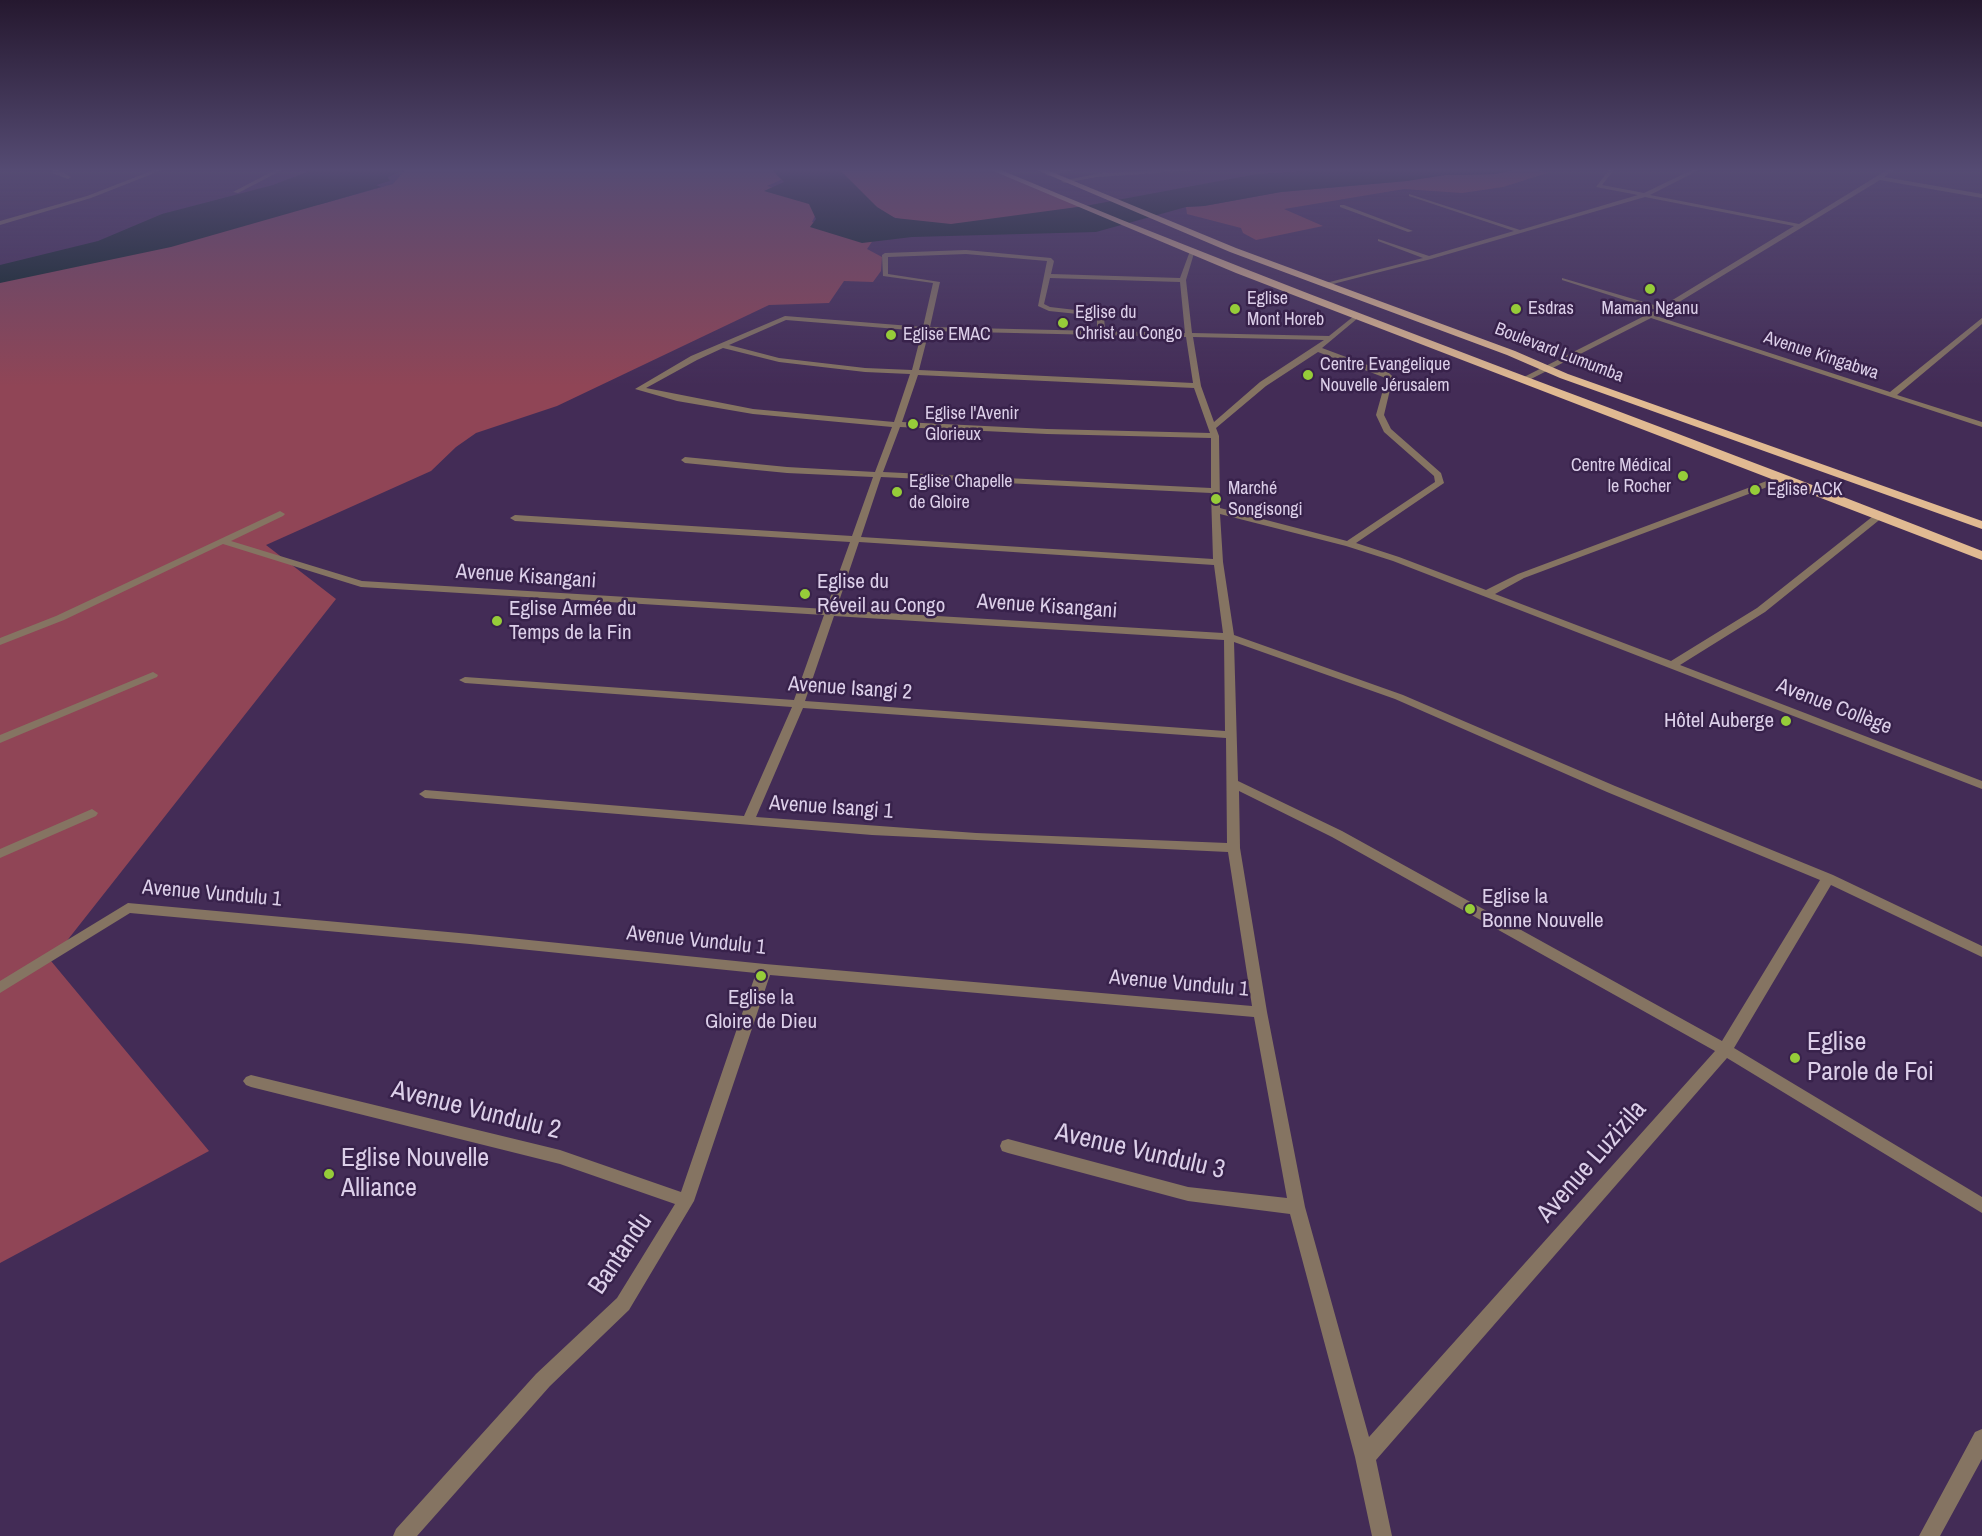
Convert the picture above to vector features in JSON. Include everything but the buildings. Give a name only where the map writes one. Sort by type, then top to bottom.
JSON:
[{"type":"highway","name":"Boulevard Lumumba","points":[[1167,242],[1356,317],[1526,378],[1982,556]]},
{"type":"highway","name":"Boulevard Lumumba","points":[[1215,242],[1564,376],[1982,525]]},
{"type":"street","points":[[1385,242],[1430,258]]},
{"type":"street","points":[[1325,284],[1430,258],[1484,242]]},
{"type":"street","points":[[1526,378],[1650,316],[1775,242]]},
{"type":"street","points":[[1192,251],[1184,280],[1197,386],[1214,432],[1218,562],[1229,637],[1234,848],[1260,1012],[1297,1207],[1365,1457],[1382,1536]]},
{"type":"street","points":[[748,822],[798,705],[922,348],[937,282],[885,275],[886,254],[966,252],[1043,258],[1051,261],[1040,304],[1043,307],[1099,314],[1101,333]]},
{"type":"street","points":[[1046,276],[1184,280]]},
{"type":"street","points":[[1564,279],[1661,309]]},
{"type":"street","name":"Avenue Kingabwa","points":[[1650,316],[1982,425]]},
{"type":"street","points":[[1331,338],[926,328],[785,318],[669,370],[639,389],[685,401],[776,417],[897,425],[1214,432],[1263,384],[1317,349],[1331,338],[1356,317]]},
{"type":"street","points":[[1892,395],[1982,320]]},
{"type":"street","points":[[1969,332],[1982,335]]},
{"type":"street","points":[[723,346],[788,362],[913,373],[1197,386]]},
{"type":"street","points":[[1317,349],[1390,378],[1380,415],[1387,430],[1438,475],[1440,483],[1349,544]]},
{"type":"street","points":[[684,460],[738,466],[1215,491]]},
{"type":"street","points":[[1489,593],[1521,576],[1782,478]]},
{"type":"street","name":"Avenue Collège","points":[[1215,510],[1349,544],[1489,593],[1982,784]]},
{"type":"street","points":[[0,642],[60,618],[280,514]]},
{"type":"street","points":[[1672,665],[1761,610],[1880,516]]},
{"type":"street","points":[[515,518],[1218,562]]},
{"type":"street","name":"Avenue Kisangani","points":[[222,541],[361,584],[1229,637],[1399,696],[1611,789],[1828,878],[1982,952]]},
{"type":"street","points":[[0,739],[153,675]]},
{"type":"street","name":"Avenue Isangi 2","points":[[465,680],[1232,735]]},
{"type":"street","points":[[1231,782],[1337,834],[1725,1050],[1982,1206]]},
{"type":"street","name":"Avenue Isangi 1","points":[[425,794],[748,822],[976,837],[1234,848]]},
{"type":"street","points":[[0,854],[92,813]]},
{"type":"street","name":"Avenue Luzizila","points":[[1365,1457],[1725,1050],[1828,878]]},
{"type":"street","name":"Avenue Vundulu 1","points":[[0,988],[128,908],[765,969],[1260,1012]]},
{"type":"street","name":"Bantandu","points":[[403,1536],[543,1380],[622,1304],[686,1201],[765,969]]},
{"type":"street","name":"Avenue Vundulu 2","points":[[251,1081],[560,1157],[686,1201]]},
{"type":"street","name":"Avenue Vundulu 3","points":[[1008,1146],[1188,1194],[1297,1207]]},
{"type":"street","points":[[1929,1536],[1982,1439]]},
{"type":"shaded area","points":[[95,242],[190,242],[0,283],[0,265]]},
{"type":"shaded area","points":[[153,242],[872,242],[867,249],[882,257],[881,271],[873,282],[844,281],[829,303],[769,305],[557,406],[476,433],[456,447],[431,471],[266,545],[336,599],[51,961],[209,1151],[0,1263],[0,278]]},
{"type":"place","name":"Maman Nganu","points":[[1650,289]]},
{"type":"place","name":"Eglise Mont Horeb","points":[[1235,309]]},
{"type":"place","name":"Esdras","points":[[1516,309]]},
{"type":"place","name":"Eglise du Christ au Congo","points":[[1063,323]]},
{"type":"place","name":"Eglise EMAC","points":[[891,335]]},
{"type":"place","name":"Centre Evangelique Nouvelle Jérusalem","points":[[1308,375]]},
{"type":"place","name":"Eglise l'Avenir Glorieux","points":[[913,424]]},
{"type":"place","name":"Centre Médical le Rocher","points":[[1683,476]]},
{"type":"place","name":"Eglise ACK","points":[[1755,490]]},
{"type":"place","name":"Eglise Chapelle de Gloire","points":[[897,492]]},
{"type":"place","name":"Marché Songisongi","points":[[1216,499]]},
{"type":"place","name":"Eglise du Réveil au Congo","points":[[805,594]]},
{"type":"place","name":"Eglise Armée du Temps de la Fin","points":[[497,621]]},
{"type":"place","name":"Hôtel Auberge","points":[[1786,721]]},
{"type":"place","name":"Eglise la Bonne Nouvelle","points":[[1470,909]]},
{"type":"place","name":"Eglise la Gloire de Dieu","points":[[761,976]]},
{"type":"place","name":"Eglise Parole de Foi","points":[[1795,1058]]},
{"type":"place","name":"Eglise Nouvelle Alliance","points":[[329,1174]]}]
